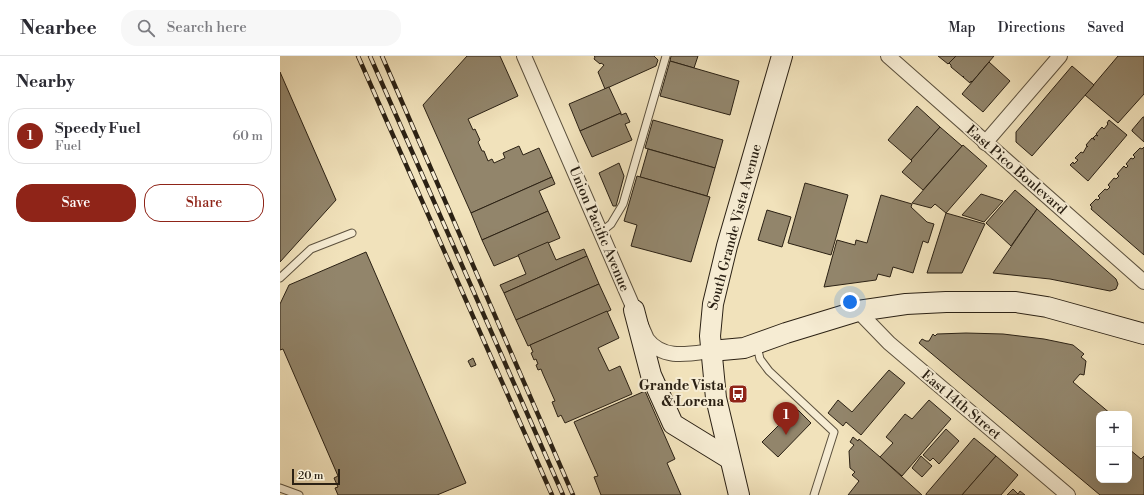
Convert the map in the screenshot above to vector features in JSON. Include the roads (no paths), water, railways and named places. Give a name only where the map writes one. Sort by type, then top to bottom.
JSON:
[{"type":"main road","name":"South Grande Vista Avenue","points":[[739,495],[716,398],[710,336],[713,304],[727,246],[782,56]]},
{"type":"main road","points":[[711,352],[744,348],[800,328],[858,311],[906,304],[946,302],[1016,302],[1047,307],[1144,334]]},
{"type":"main road","points":[[634,310],[651,375],[673,424],[730,459]]},
{"type":"street","name":"Union Pacific Avenue","points":[[524,56],[647,339],[656,349],[663,352],[682,355],[711,352]]},
{"type":"street","name":"East Pico Boulevard","points":[[888,56],[1144,282]]},
{"type":"street","points":[[985,143],[1060,56]]},
{"type":"street","name":"East 14th Street","points":[[858,311],[889,343],[1068,495]]},
{"type":"lane","points":[[601,232],[611,224],[623,204],[666,56]]},
{"type":"lane","points":[[280,278],[311,250],[352,233]]},
{"type":"lane","points":[[756,344],[760,359],[769,371],[834,432],[814,495]]},
{"type":"lane","points":[[280,488],[299,495]]},
{"type":"railway","points":[[358,56],[552,495]]},
{"type":"railway","points":[[370,56],[563,495]]},
{"type":"railway","points":[[382,56],[573,495]]},
{"type":"place","name":"Grande Vista & Lorena","points":[[738,394]]},
{"type":"place","name":"Speedy Fuel","points":[[786,435]]}]
